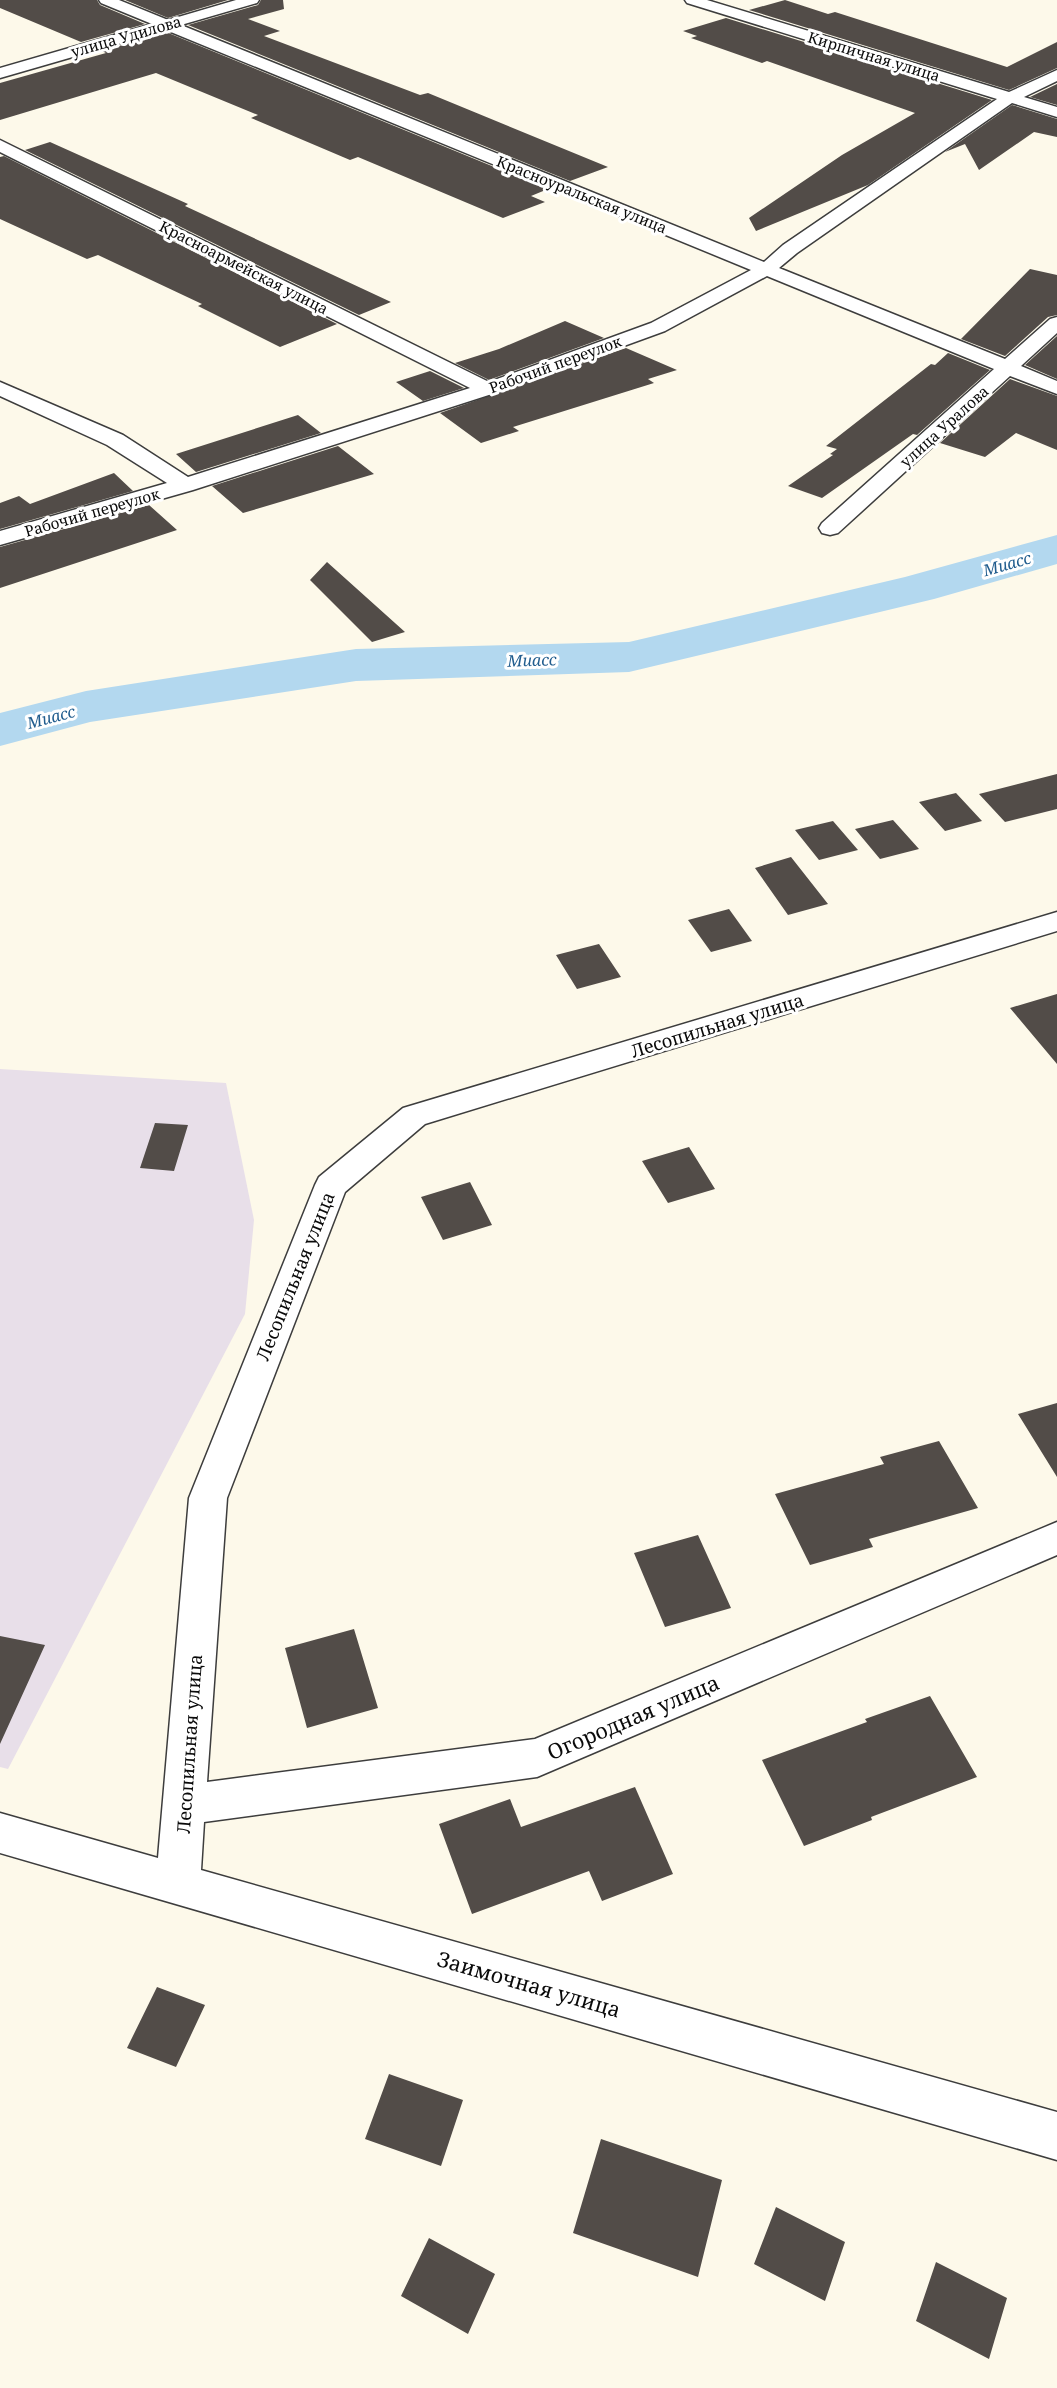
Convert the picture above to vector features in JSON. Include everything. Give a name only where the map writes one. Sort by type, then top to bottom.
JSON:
[{"type":"street","name":"Красноуральская улица","points":[[106,0],[1057,388]]},
{"type":"street","name":"улица Удилова","points":[[0,73],[252,0]]},
{"type":"street","name":"Кирпичная улица","points":[[692,0],[1057,112]]},
{"type":"street","name":"Рабочий переулок","points":[[0,538],[185,485],[488,389],[658,327],[766,269],[790,249],[1009,98],[1057,75]]},
{"type":"street","name":"Красноармейская улица","points":[[0,145],[488,389]]},
{"type":"street","name":"улица Уралова","points":[[830,528],[1057,323]]},
{"type":"street","points":[[0,388],[115,440],[185,485]]},
{"type":"street","name":"Лесопильная улица","points":[[178,1883],[207,1498],[331,1185],[414,1116],[1057,921]]},
{"type":"street","name":"Огородная улица","points":[[184,1805],[537,1758],[1057,1538]]},
{"type":"street","name":"Заимочная улица","points":[[0,1833],[1057,2136]]},
{"type":"shaded area","points":[[0,1069],[226,1083],[254,1220],[245,1314],[8,1769],[0,1767]]},
{"type":"building","points":[[0,0],[97,0],[100,5],[145,24],[81,42],[0,8]]},
{"type":"building","points":[[125,0],[228,0],[168,18]]},
{"type":"building","points":[[261,0],[283,0],[284,9],[248,19],[280,31],[264,36],[420,95],[428,93],[608,167],[570,181],[188,25],[258,5]]},
{"type":"building","points":[[785,0],[828,14],[835,12],[1007,67],[1057,42],[1057,68],[1009,90],[749,10]]},
{"type":"building","points":[[726,18],[992,100],[868,185],[756,231],[749,218],[842,155],[915,113],[767,61],[762,63],[691,38],[697,36],[683,31]]},
{"type":"building","points":[[166,32],[548,189],[531,196],[545,202],[503,218],[358,157],[350,160],[251,118],[258,115],[156,73],[0,120],[0,83],[106,53],[102,51]]},
{"type":"building","points":[[1057,84],[1057,105],[1030,97]]},
{"type":"building","points":[[1012,105],[1057,119],[1057,137],[1034,132],[979,170],[965,144],[945,152]]},
{"type":"building","points":[[50,142],[188,204],[185,206],[391,302],[359,315],[25,150]]},
{"type":"building","points":[[4,156],[337,324],[280,347],[198,306],[202,304],[98,255],[87,259],[0,219],[0,157]]},
{"type":"building","points":[[1030,269],[1057,275],[1057,315],[1048,317],[1005,356],[961,339]]},
{"type":"building","points":[[565,321],[604,338],[489,380],[455,363],[499,349]]},
{"type":"building","points":[[1057,336],[1057,379],[1025,365]]},
{"type":"building","points":[[626,348],[677,370],[648,379],[654,383],[513,427],[519,431],[481,443],[440,413]]},
{"type":"building","points":[[948,353],[990,370],[917,435],[913,434],[822,498],[788,486],[833,455],[830,454],[837,449],[826,446]]},
{"type":"building","points":[[430,371],[464,388],[423,401],[396,382]]},
{"type":"building","points":[[1010,379],[1057,396],[1057,450],[1016,433],[985,457],[940,443]]},
{"type":"building","points":[[298,415],[321,433],[196,472],[176,454]]},
{"type":"building","points":[[338,446],[374,474],[243,513],[212,486]]},
{"type":"building","points":[[114,473],[133,491],[0,529],[0,503],[19,496],[30,504]]},
{"type":"building","points":[[149,505],[177,530],[0,588],[0,547]]},
{"type":"building","points":[[327,562],[405,632],[372,642],[310,580]]},
{"type":"building","points":[[1057,774],[1057,809],[1005,822],[979,794]]},
{"type":"building","points":[[956,793],[982,821],[945,831],[919,802]]},
{"type":"building","points":[[893,820],[919,849],[880,859],[855,829]]},
{"type":"building","points":[[833,821],[858,850],[819,860],[795,830]]},
{"type":"building","points":[[791,857],[828,904],[788,915],[755,868]]},
{"type":"building","points":[[729,909],[752,941],[711,952],[688,920]]},
{"type":"building","points":[[599,944],[621,977],[577,989],[556,955]]},
{"type":"building","points":[[1057,994],[1057,1064],[1010,1008]]},
{"type":"building","points":[[155,1123],[188,1125],[174,1171],[140,1168]]},
{"type":"building","points":[[689,1147],[715,1189],[668,1203],[642,1161]]},
{"type":"building","points":[[470,1182],[492,1225],[443,1240],[421,1197]]},
{"type":"building","points":[[1057,1403],[1057,1477],[1018,1414]]},
{"type":"building","points":[[939,1441],[978,1508],[869,1539],[873,1547],[810,1565],[775,1494],[884,1464],[880,1457]]},
{"type":"building","points":[[698,1535],[731,1608],[665,1627],[634,1553]]},
{"type":"building","points":[[354,1629],[378,1708],[307,1728],[285,1648]]},
{"type":"building","points":[[0,1636],[45,1645],[0,1744]]},
{"type":"building","points":[[930,1696],[977,1777],[871,1817],[872,1820],[804,1846],[762,1760],[867,1722],[865,1719]]},
{"type":"building","points":[[635,1787],[673,1874],[602,1901],[589,1871],[472,1914],[439,1824],[510,1799],[521,1827]]},
{"type":"building","points":[[157,1987],[205,2005],[176,2067],[127,2048]]},
{"type":"building","points":[[389,2074],[463,2100],[441,2166],[365,2139]]},
{"type":"building","points":[[601,2139],[722,2180],[698,2277],[573,2233]]},
{"type":"building","points":[[776,2207],[845,2242],[825,2301],[754,2264]]},
{"type":"building","points":[[429,2238],[495,2274],[468,2334],[401,2296]]},
{"type":"building","points":[[936,2262],[1007,2298],[989,2359],[916,2321]]},
{"type":"waterway","name":"Миасс","points":[[0,730],[86,707],[356,665],[629,657],[917,589],[1057,549]]}]
